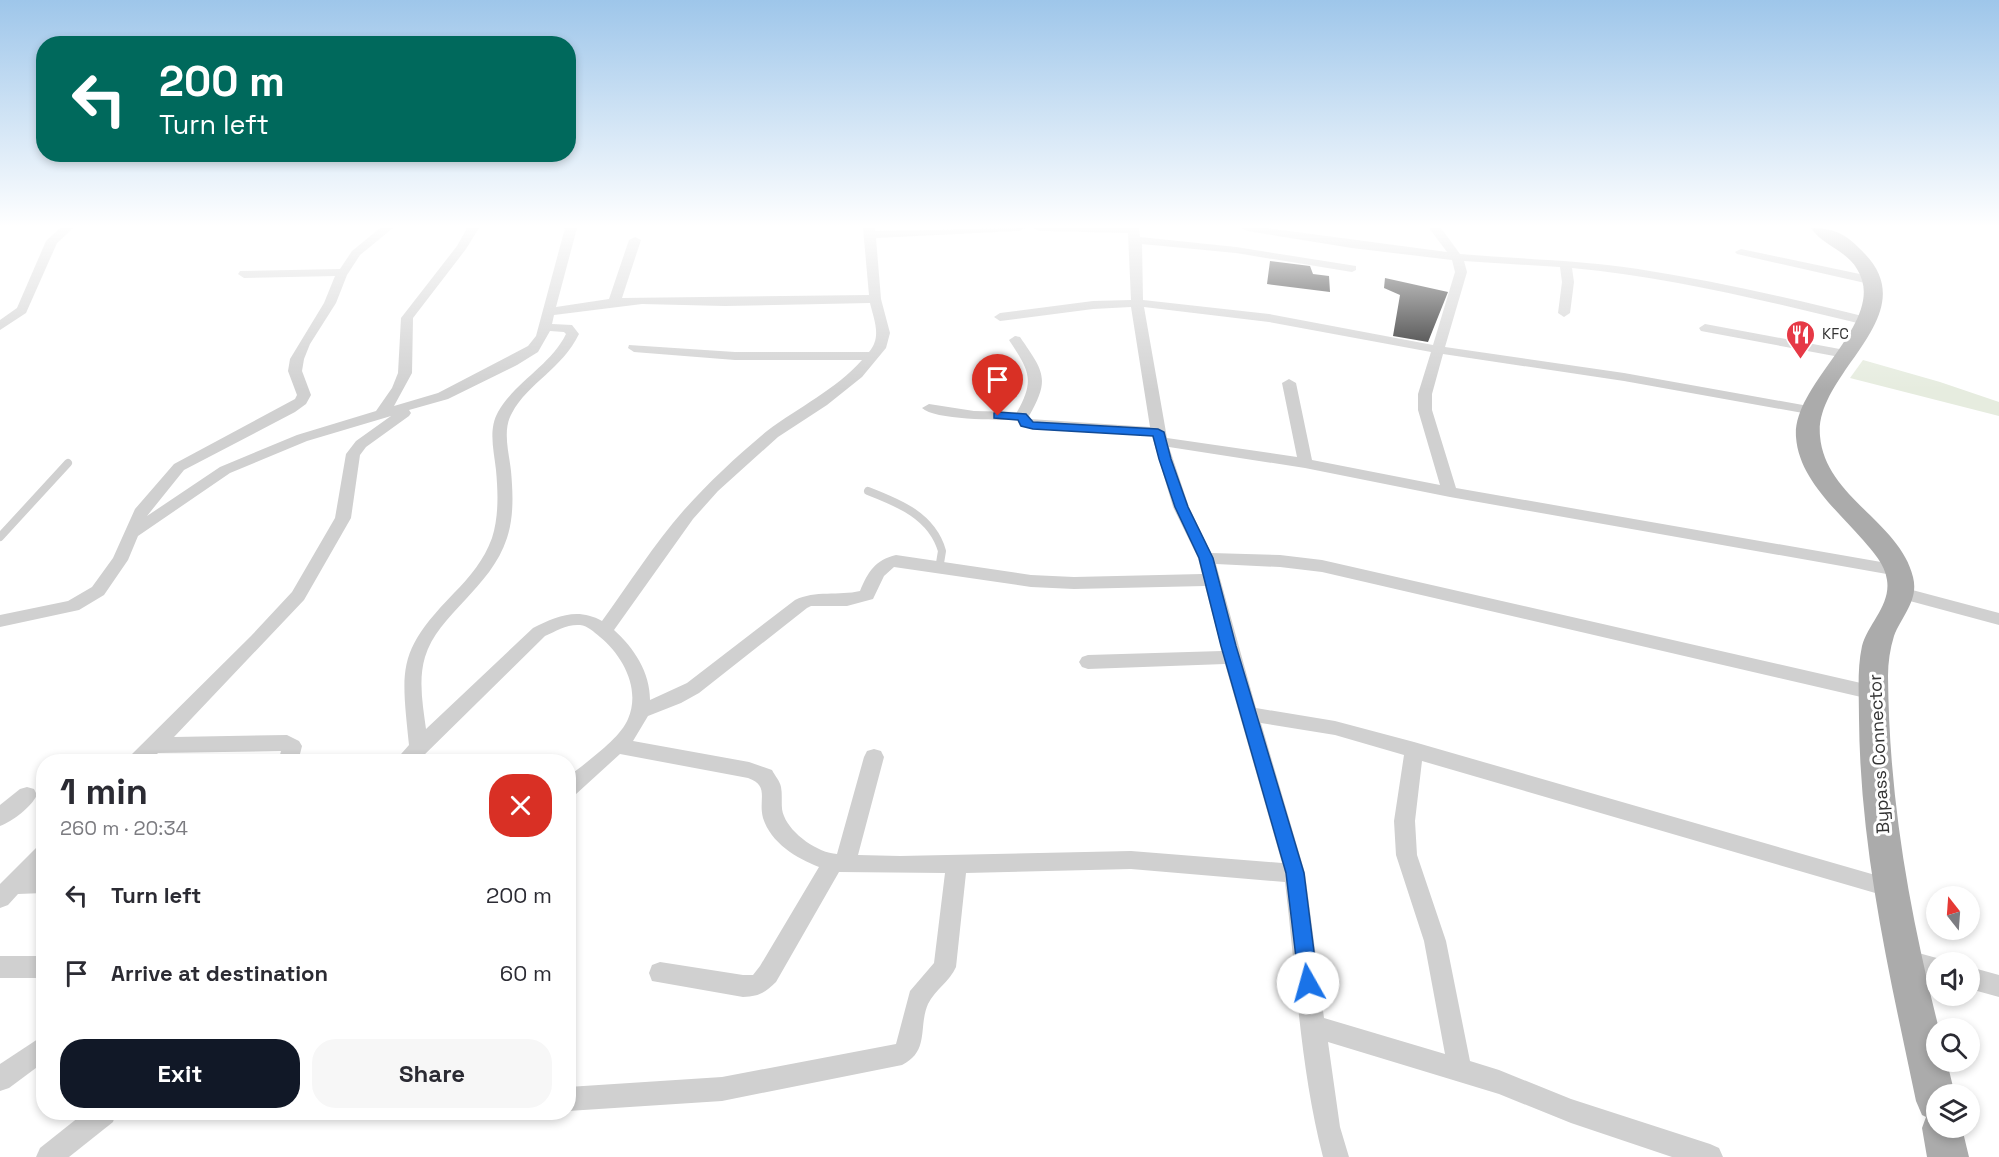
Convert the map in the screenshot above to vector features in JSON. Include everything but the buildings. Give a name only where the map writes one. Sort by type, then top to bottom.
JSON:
[{"type":"main road","points":[[1874,282],[1874,298],[1866,321],[1814,411],[1808,433],[1810,452],[1817,470],[1890,555],[1900,582]]},
{"type":"main road","name":"Bypass Connector","points":[[1900,582],[1875,653],[1874,693],[1880,808],[1889,888],[1932,1084]]},
{"type":"main road","points":[[1944,1138],[1948,1157]]},
{"type":"street","points":[[0,326],[22,310],[34,282]]},
{"type":"street","points":[[0,621],[73,606],[98,591],[120,560],[140,513],[179,467],[290,409],[301,401],[304,395],[295,371],[297,358],[330,303],[339,282]]},
{"type":"street","points":[[380,416],[399,390],[405,376],[407,318],[435,282]]},
{"type":"street","points":[[131,533],[234,466],[302,438],[443,396],[512,362],[532,349],[542,336],[556,282]]},
{"type":"street","points":[[614,302],[621,282]]},
{"type":"street","points":[[604,631],[688,515],[713,488],[773,434],[822,402],[857,374],[880,348],[884,333],[875,299],[873,282]]},
{"type":"street","points":[[1136,282],[1137,303],[1159,437],[1181,507],[1206,558],[1248,714],[1295,873],[1328,1128],[1336,1157]]},
{"type":"street","points":[[1450,492],[1425,410],[1425,394],[1436,349],[1458,282]]},
{"type":"street","points":[[1564,313],[1568,282]]},
{"type":"street","points":[[1690,282],[1866,321]]},
{"type":"street","points":[[545,319],[614,302],[875,299]]},
{"type":"street","points":[[1000,317],[1093,305],[1137,303],[1269,318],[1436,349],[1624,377],[1814,411]]},
{"type":"street","points":[[419,748],[413,676],[417,655],[428,633],[478,578],[493,556],[501,537],[504,506],[499,427],[502,415],[509,405],[560,356],[570,344],[573,334],[568,328],[545,319]]},
{"type":"street","points":[[1706,328],[1845,354]]},
{"type":"street","points":[[1015,340],[1037,375],[1038,385],[1022,416]]},
{"type":"street","points":[[634,348],[735,356],[872,356]]},
{"type":"street","points":[[1289,383],[1305,463]]},
{"type":"street","points":[[145,754],[257,641],[298,596],[342,518],[353,454],[361,444],[415,406]]},
{"type":"street","points":[[929,408],[974,415],[1022,416]]},
{"type":"street","points":[[1022,416],[1025,423],[1033,425],[1159,437],[1305,463],[1900,582],[1999,620]]},
{"type":"street","points":[[1206,558],[1280,561],[1322,566],[1874,693]]},
{"type":"street","points":[[640,711],[675,698],[693,688],[809,600],[847,600],[867,595],[878,568],[886,562],[896,561],[1042,582],[1211,580]]},
{"type":"street","points":[[413,754],[539,632],[561,620],[578,619],[596,623],[625,649],[635,668],[641,688],[640,711],[637,722],[629,734],[576,782]]},
{"type":"street","points":[[1088,662],[1232,657]]},
{"type":"street","points":[[1248,714],[1286,718],[1335,728],[1889,888]]},
{"type":"street","points":[[154,745],[287,743],[292,746],[290,754]]},
{"type":"street","points":[[616,746],[750,770],[765,776],[771,786],[773,817],[786,838],[814,856],[839,863],[1131,861],[1295,873]]},
{"type":"street","points":[[1414,750],[1404,830],[1405,847],[1408,866],[1435,941],[1460,1071]]},
{"type":"street","points":[[660,973],[743,986],[758,985],[768,974],[839,863],[874,757]]},
{"type":"street","points":[[0,818],[27,795]]},
{"type":"street","points":[[6,891],[36,861]]},
{"type":"street","points":[[576,1098],[722,1089],[894,1057],[904,1052],[909,1045],[918,999],[945,967],[957,863]]},
{"type":"street","points":[[6,891],[36,885]]},
{"type":"street","points":[[1904,959],[1926,965]]},
{"type":"street","points":[[0,967],[36,967]]},
{"type":"street","points":[[1980,981],[1999,986]]},
{"type":"street","points":[[1314,1026],[1499,1082],[1571,1111],[1710,1157]]},
{"type":"street","points":[[0,1079],[36,1053]]},
{"type":"street","points":[[49,1157],[95,1120]]},
{"type":"lane","points":[[0,537],[68,463]]},
{"type":"lane","points":[[867,491],[907,507],[923,518],[942,546],[943,559],[939,569]]},
{"type":"shaded area","points":[[1863,360],[1999,402],[1999,416],[1850,378]]},
{"type":"place","name":"KFC","points":[[1801,360]]},
{"type":"route","points":[[998,416],[1022,416],[1025,423],[1033,425],[1158,432],[1181,507],[1206,558],[1228,646],[1295,873],[1308,983]]}]
